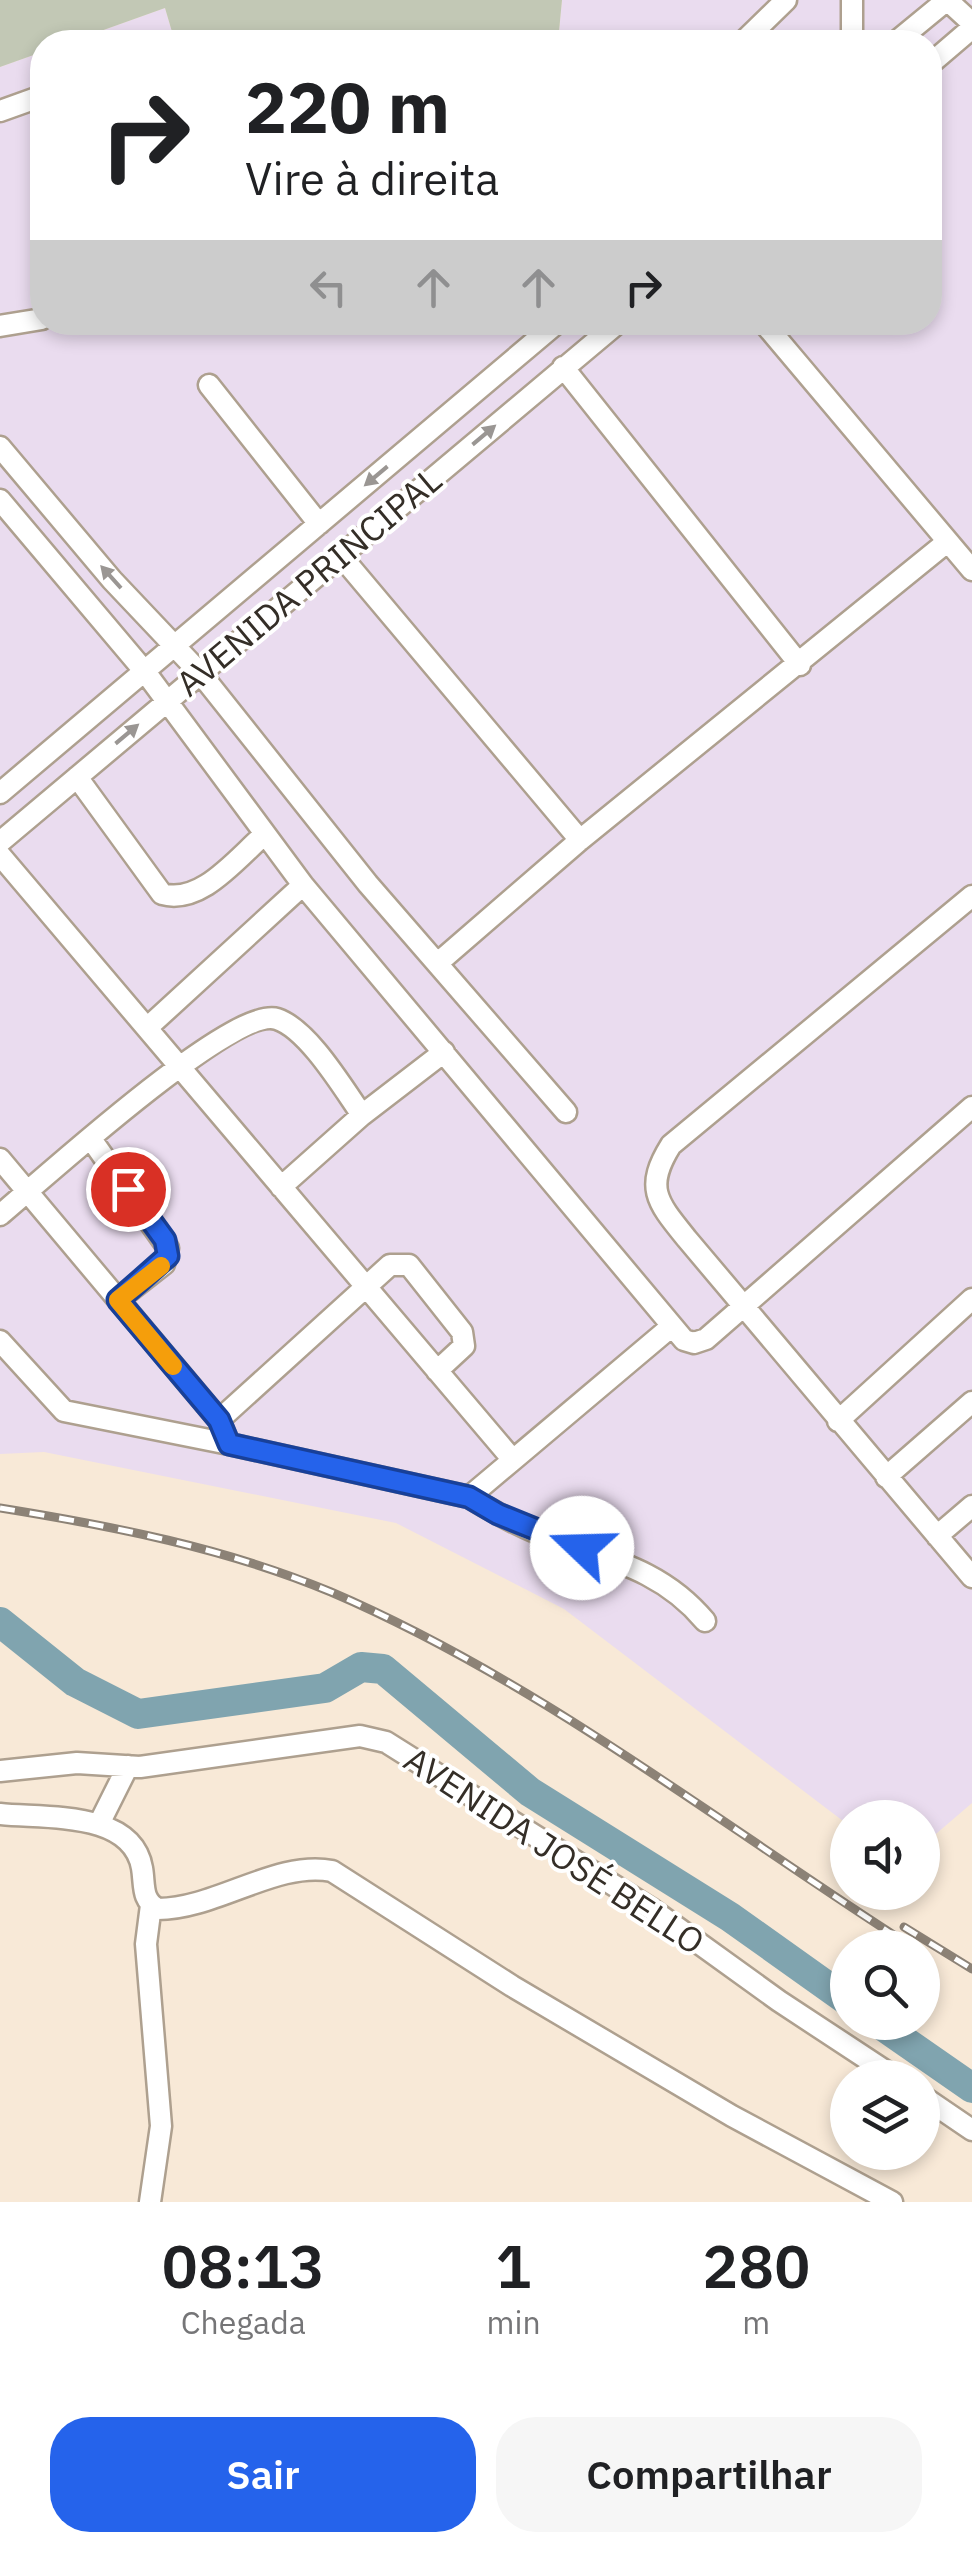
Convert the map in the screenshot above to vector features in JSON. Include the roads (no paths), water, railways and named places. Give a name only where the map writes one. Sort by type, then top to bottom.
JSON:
[{"type":"street","points":[[756,30],[786,0]]},
{"type":"street","points":[[852,0],[852,30]]},
{"type":"street","points":[[911,30],[947,0],[972,26],[942,53]]},
{"type":"street","points":[[0,111],[30,100]]},
{"type":"street","points":[[0,326],[30,321]]},
{"type":"street","name":"AVENIDA PRINCIPAL","points":[[0,793],[543,335]]},
{"type":"street","name":"AVENIDA PRINCIPAL","points":[[0,842],[602,335]]},
{"type":"street","points":[[774,335],[972,570]]},
{"type":"street","points":[[563,368],[800,665]]},
{"type":"street","points":[[209,385],[318,524]]},
{"type":"street","points":[[0,447],[201,674],[368,884],[566,1112]]},
{"type":"street","points":[[0,500],[146,673],[303,885],[684,1340],[700,1342],[972,1107]]},
{"type":"street","points":[[439,962],[580,840],[947,542]]},
{"type":"street","points":[[61,572],[86,548]]},
{"type":"street","points":[[341,556],[580,840]]},
{"type":"street","points":[[110,629],[137,606]]},
{"type":"street","points":[[76,777],[162,894],[177,898],[194,894],[265,834]]},
{"type":"street","points":[[0,855],[512,1460]]},
{"type":"street","points":[[147,1028],[303,885]]},
{"type":"street","points":[[972,896],[672,1145],[655,1172],[654,1184],[668,1216],[972,1577]]},
{"type":"street","points":[[0,1215],[178,1066],[251,1021],[278,1019],[327,1066],[362,1115]]},
{"type":"street","points":[[281,1187],[362,1115],[444,1052]]},
{"type":"street","points":[[91,1138],[168,1248],[164,1264],[118,1300]]},
{"type":"street","points":[[0,1160],[219,1420],[229,1444]]},
{"type":"street","points":[[219,1420],[390,1265],[409,1265],[464,1339],[460,1352],[437,1371]]},
{"type":"street","points":[[838,1421],[972,1299]]},
{"type":"street","points":[[469,1497],[672,1326]]},
{"type":"street","points":[[0,1341],[64,1411],[469,1497],[555,1540],[654,1575],[686,1598],[705,1621]]},
{"type":"street","points":[[886,1477],[972,1402]]},
{"type":"street","points":[[938,1536],[972,1506]]},
{"type":"street","name":"AVENIDA JOSÉ BELLO","points":[[0,1771],[77,1763],[128,1766],[288,1749],[360,1736],[386,1742],[650,1908],[869,2060]]},
{"type":"street","points":[[99,1824],[128,1766]]},
{"type":"street","points":[[0,1814],[99,1824],[120,1834],[137,1850],[151,1905],[146,1944],[161,2126],[150,2202]]},
{"type":"street","points":[[151,1905],[158,1909],[184,1906],[300,1870],[332,1871],[597,2036],[892,2202]]},
{"type":"street","points":[[940,2108],[972,2130]]},
{"type":"waterway","points":[[0,1622],[75,1682],[138,1714],[325,1688],[361,1667],[383,1669],[530,1792],[730,1917],[830,1988]]},
{"type":"waterway","points":[[903,2040],[972,2088]]},
{"type":"railway","points":[[0,1508],[126,1531],[251,1563],[331,1592],[408,1628],[557,1712],[886,1930]]},
{"type":"railway","points":[[904,1927],[972,1969]]}]
